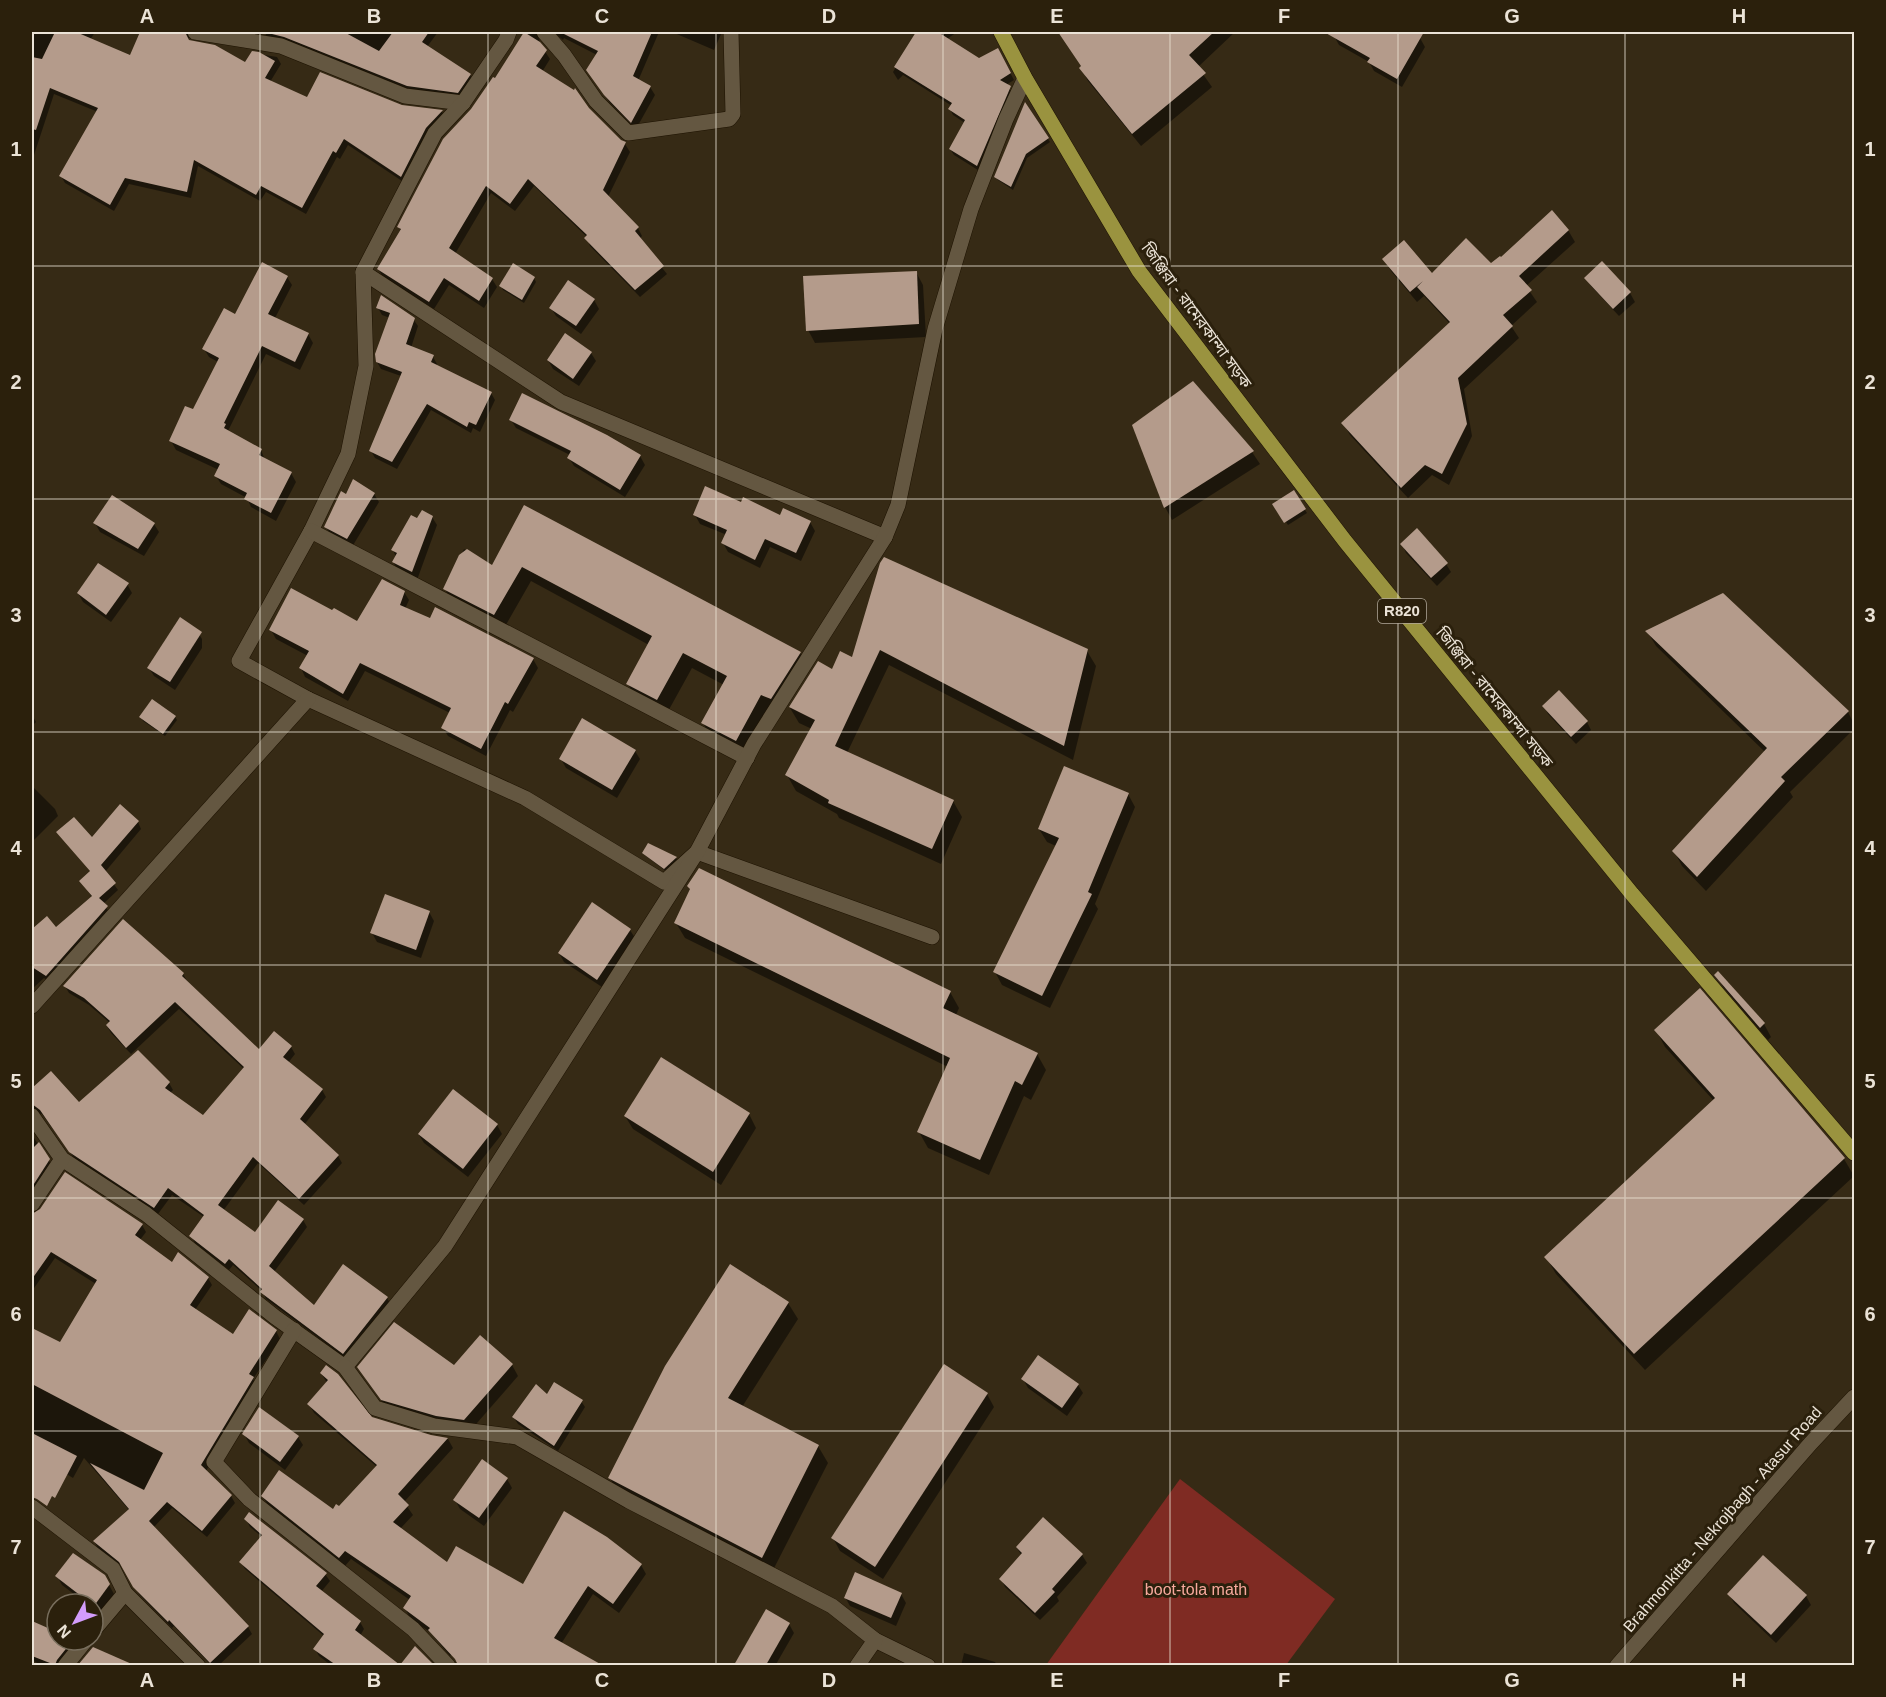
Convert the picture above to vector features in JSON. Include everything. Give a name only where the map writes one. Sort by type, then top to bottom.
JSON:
[{"type":"main road","name":"জিঞ্জিরা - রামেরকান্দা সড়ক","points":[[1001,32],[1025,78],[1138,271],[1338,532],[1632,894],[1854,1153]]},
{"type":"street","points":[[195,32],[281,46],[405,96],[463,103]]},
{"type":"street","points":[[509,32],[506,40],[463,103],[435,132],[363,272],[366,366],[348,454],[311,531],[239,661],[308,699],[525,798],[664,882],[697,852]]},
{"type":"street","points":[[544,32],[564,55],[596,101],[628,133],[729,119],[733,114],[731,32]]},
{"type":"street","points":[[345,1367],[445,1246],[697,852],[747,758],[885,537],[898,505],[935,329],[971,208],[1006,118],[1025,78]]},
{"type":"street","points":[[363,272],[561,402],[885,537]]},
{"type":"street","points":[[311,531],[747,758]]},
{"type":"street","points":[[32,1006],[308,699]]},
{"type":"street","points":[[697,852],[932,937]]},
{"type":"street","points":[[32,1116],[62,1159],[146,1214],[345,1367],[375,1408],[434,1426],[517,1437],[629,1501],[832,1606],[875,1640],[928,1665]]},
{"type":"street","points":[[32,1204],[62,1159]]},
{"type":"street","points":[[294,1330],[214,1461],[249,1499],[413,1629],[448,1665]]},
{"type":"street","name":"Brahmonkitta - Nekrojbagh - Atasur Road","points":[[1617,1665],[1810,1444],[1854,1397]]},
{"type":"street","points":[[32,1507],[114,1569],[125,1593],[198,1665]]},
{"type":"street","points":[[105,1617],[125,1593]]},
{"type":"street","points":[[857,1665],[875,1640]]},
{"type":"street","points":[[65,1665],[76,1652]]},
{"type":"green space","name":"boot-tola math","points":[[1180,1479],[1335,1599],[1286,1665],[1046,1665]]},
{"type":"building","points":[[55,32],[76,32],[130,55],[140,32],[185,32],[189,40],[215,45],[245,62],[252,51],[259,52],[275,61],[265,78],[307,97],[320,72],[402,105],[443,110],[426,128],[401,177],[344,139],[336,153],[333,151],[302,208],[261,186],[256,195],[194,160],[187,192],[125,178],[110,205],[59,176],[98,108],[50,88],[36,130],[32,129],[32,57],[42,59]]},
{"type":"building","points":[[344,32],[379,51],[393,32],[429,32],[422,42],[471,74],[458,93],[407,86],[284,37],[268,33]]},
{"type":"building","points":[[524,32],[540,42],[547,50],[536,66],[574,90],[575,88],[589,108],[621,140],[626,142],[603,190],[639,227],[635,231],[664,266],[635,290],[584,238],[587,235],[528,179],[510,204],[486,186],[449,248],[493,278],[479,301],[444,278],[429,302],[377,269],[401,229],[397,227],[443,139],[471,109],[493,77],[495,78]]},
{"type":"building","points":[[560,32],[652,32],[633,76],[651,86],[631,123],[604,95],[586,70],[598,51]]},
{"type":"building","points":[[916,32],[938,32],[979,58],[998,48],[1011,73],[1000,80],[1011,86],[977,166],[949,149],[965,120],[948,109],[952,103],[894,67]]},
{"type":"building","points":[[1058,32],[1214,32],[1189,55],[1206,73],[1132,134],[1079,68],[1081,66]]},
{"type":"building","points":[[1324,32],[1424,32],[1397,79],[1367,62],[1370,58]]},
{"type":"building","points":[[1025,102],[1049,138],[1026,154],[1011,187],[994,177]]},
{"type":"building","points":[[1552,210],[1569,230],[1519,276],[1532,290],[1503,315],[1513,326],[1458,378],[1467,424],[1442,474],[1425,465],[1401,488],[1341,423],[1450,322],[1417,287],[1423,281],[1410,292],[1382,259],[1404,240],[1432,273],[1466,238],[1491,263],[1501,257]]},
{"type":"building","points":[[1602,261],[1631,292],[1613,309],[1584,278]]},
{"type":"building","points":[[262,262],[288,276],[268,314],[309,333],[295,362],[262,346],[224,423],[226,424],[224,428],[262,449],[259,455],[292,472],[271,513],[244,499],[247,493],[214,476],[220,464],[169,441],[185,406],[193,409],[219,358],[202,349],[224,308],[235,314]]},
{"type":"building","points":[[513,263],[535,277],[522,300],[499,286]]},
{"type":"building","points":[[917,271],[919,324],[806,331],[803,276]]},
{"type":"building","points":[[568,280],[595,299],[576,326],[549,308]]},
{"type":"building","points":[[381,295],[415,318],[406,344],[434,355],[431,362],[492,392],[476,425],[469,422],[467,427],[427,404],[392,462],[369,451],[402,372],[376,362],[375,354],[390,313],[376,308]]},
{"type":"building","points":[[565,333],[592,352],[573,379],[547,360]]},
{"type":"building","points":[[1193,381],[1254,451],[1164,508],[1132,425]]},
{"type":"building","points":[[522,393],[607,435],[641,455],[620,490],[567,458],[571,451],[509,420]]},
{"type":"building","points":[[353,479],[375,493],[347,539],[324,527],[341,491],[346,494]]},
{"type":"building","points":[[705,486],[741,502],[743,497],[780,515],[783,508],[811,521],[796,553],[765,539],[755,560],[721,543],[727,530],[693,515]]},
{"type":"building","points":[[1294,490],[1306,509],[1284,523],[1272,504]]},
{"type":"building","points":[[112,495],[155,523],[138,549],[93,523]]},
{"type":"building","points":[[524,505],[801,652],[771,699],[761,695],[736,741],[701,723],[727,676],[683,653],[657,700],[626,684],[652,636],[522,567],[494,615],[443,589],[459,555],[467,549],[492,565]]},
{"type":"building","points":[[422,510],[433,516],[412,572],[392,562],[397,553],[391,550],[411,515],[417,518]]},
{"type":"building","points":[[1417,528],[1448,563],[1431,578],[1400,544]]},
{"type":"building","points":[[884,557],[1088,649],[1064,746],[880,650],[835,746],[954,800],[932,849],[828,803],[829,800],[785,775],[815,720],[789,707],[818,661],[832,669],[840,651],[852,657],[880,563]]},
{"type":"building","points":[[98,563],[129,583],[106,615],[77,593]]},
{"type":"building","points":[[382,579],[405,591],[400,605],[430,618],[435,607],[534,658],[508,704],[505,702],[481,749],[441,728],[451,708],[360,663],[343,694],[299,668],[309,651],[269,630],[291,588],[357,621]]},
{"type":"building","points":[[1723,593],[1849,711],[1781,777],[1785,781],[1697,877],[1672,851],[1767,748],[1645,631]]},
{"type":"building","points":[[180,617],[202,632],[170,682],[147,668]]},
{"type":"building","points":[[1559,690],[1588,721],[1571,737],[1542,706]]},
{"type":"building","points":[[152,699],[176,716],[163,734],[139,717]]},
{"type":"building","points":[[582,718],[636,750],[612,790],[559,759]]},
{"type":"building","points":[[1064,766],[1129,793],[1088,892],[1092,894],[1042,996],[993,972],[1059,838],[1038,829]]},
{"type":"building","points":[[120,804],[139,821],[101,865],[116,883],[99,898],[108,906],[46,976],[32,967],[32,929],[47,916],[56,927],[92,896],[79,881],[90,871],[56,832],[74,817],[92,837]]},
{"type":"building","points":[[648,843],[677,857],[664,869],[642,853]]},
{"type":"building","points":[[699,868],[951,991],[943,1008],[1038,1053],[1022,1085],[1015,1081],[980,1160],[917,1132],[950,1058],[674,923],[690,889],[687,886]]},
{"type":"building","points":[[385,894],[430,911],[416,950],[370,933]]},
{"type":"building","points":[[592,902],[631,929],[597,980],[558,953]]},
{"type":"building","points":[[123,919],[184,973],[182,976],[259,1049],[274,1031],[292,1046],[283,1057],[323,1089],[300,1119],[339,1155],[299,1199],[253,1157],[218,1205],[255,1232],[278,1200],[304,1219],[269,1266],[314,1305],[343,1264],[388,1297],[343,1354],[260,1292],[262,1289],[229,1259],[225,1264],[189,1236],[204,1215],[168,1188],[154,1208],[69,1152],[40,1110],[32,1104],[32,1088],[51,1071],[79,1102],[138,1050],[170,1082],[165,1088],[203,1115],[244,1067],[175,1002],[126,1048],[106,1025],[110,1021],[84,998],[63,986]]},
{"type":"building","points":[[1718,971],[1765,1023],[1760,1028],[1714,975]]},
{"type":"building","points":[[1700,988],[1845,1158],[1634,1354],[1544,1257],[1715,1098],[1654,1030]]},
{"type":"building","points":[[661,1057],[750,1113],[713,1172],[624,1116]]},
{"type":"building","points":[[453,1089],[498,1124],[463,1169],[418,1134]]},
{"type":"building","points":[[39,1142],[50,1159],[32,1187],[32,1149]]},
{"type":"building","points":[[65,1172],[143,1224],[135,1235],[172,1262],[178,1252],[209,1277],[190,1305],[233,1334],[249,1309],[277,1330],[249,1374],[254,1377],[201,1465],[232,1495],[202,1531],[167,1502],[149,1521],[249,1626],[210,1663],[169,1620],[168,1622],[133,1587],[119,1562],[93,1541],[129,1509],[90,1463],[144,1490],[163,1453],[32,1384],[32,1328],[60,1342],[97,1280],[51,1252],[32,1279],[32,1214],[40,1209]]},
{"type":"building","points":[[730,1264],[789,1302],[728,1398],[819,1445],[762,1558],[608,1478],[665,1366]]},
{"type":"building","points":[[394,1322],[454,1365],[480,1335],[513,1364],[464,1420],[436,1416],[381,1400],[357,1367]]},
{"type":"building","points":[[1038,1355],[1079,1384],[1062,1408],[1021,1379]]},
{"type":"building","points":[[944,1364],[988,1393],[875,1567],[831,1538]]},
{"type":"building","points":[[326,1365],[338,1374],[372,1417],[448,1438],[398,1494],[409,1505],[393,1522],[447,1562],[456,1546],[523,1584],[564,1511],[607,1537],[642,1564],[613,1604],[588,1586],[554,1638],[602,1665],[458,1665],[428,1630],[430,1628],[403,1608],[411,1596],[345,1551],[339,1558],[261,1496],[279,1470],[333,1509],[336,1504],[339,1506],[377,1465],[307,1404],[328,1380],[320,1373]]},
{"type":"building","points":[[554,1382],[583,1400],[554,1446],[512,1417],[536,1384],[547,1394]]},
{"type":"building","points":[[259,1407],[299,1436],[280,1462],[242,1434]]},
{"type":"building","points":[[32,1433],[77,1456],[55,1498],[52,1496],[47,1506],[32,1497]]},
{"type":"building","points":[[482,1459],[508,1478],[479,1518],[453,1500]]},
{"type":"building","points":[[249,1512],[327,1573],[316,1586],[361,1621],[355,1630],[400,1665],[336,1665],[313,1649],[324,1634],[239,1562],[262,1535],[244,1519]]},
{"type":"building","points":[[1043,1517],[1083,1554],[1052,1589],[1055,1592],[1035,1613],[999,1579],[1022,1553],[1016,1547]]},
{"type":"building","points":[[73,1553],[105,1575],[110,1584],[104,1592],[76,1592],[55,1576]]},
{"type":"building","points":[[1763,1555],[1807,1595],[1771,1635],[1727,1594]]},
{"type":"building","points":[[855,1572],[902,1593],[891,1618],[844,1598]]},
{"type":"building","points":[[766,1609],[790,1623],[766,1665],[734,1665]]},
{"type":"building","points":[[32,1621],[45,1627],[45,1652],[63,1652],[55,1665],[32,1656]]},
{"type":"building","points":[[415,1646],[434,1665],[400,1665]]},
{"type":"building","points":[[89,1652],[104,1652],[134,1665],[78,1665]]}]
